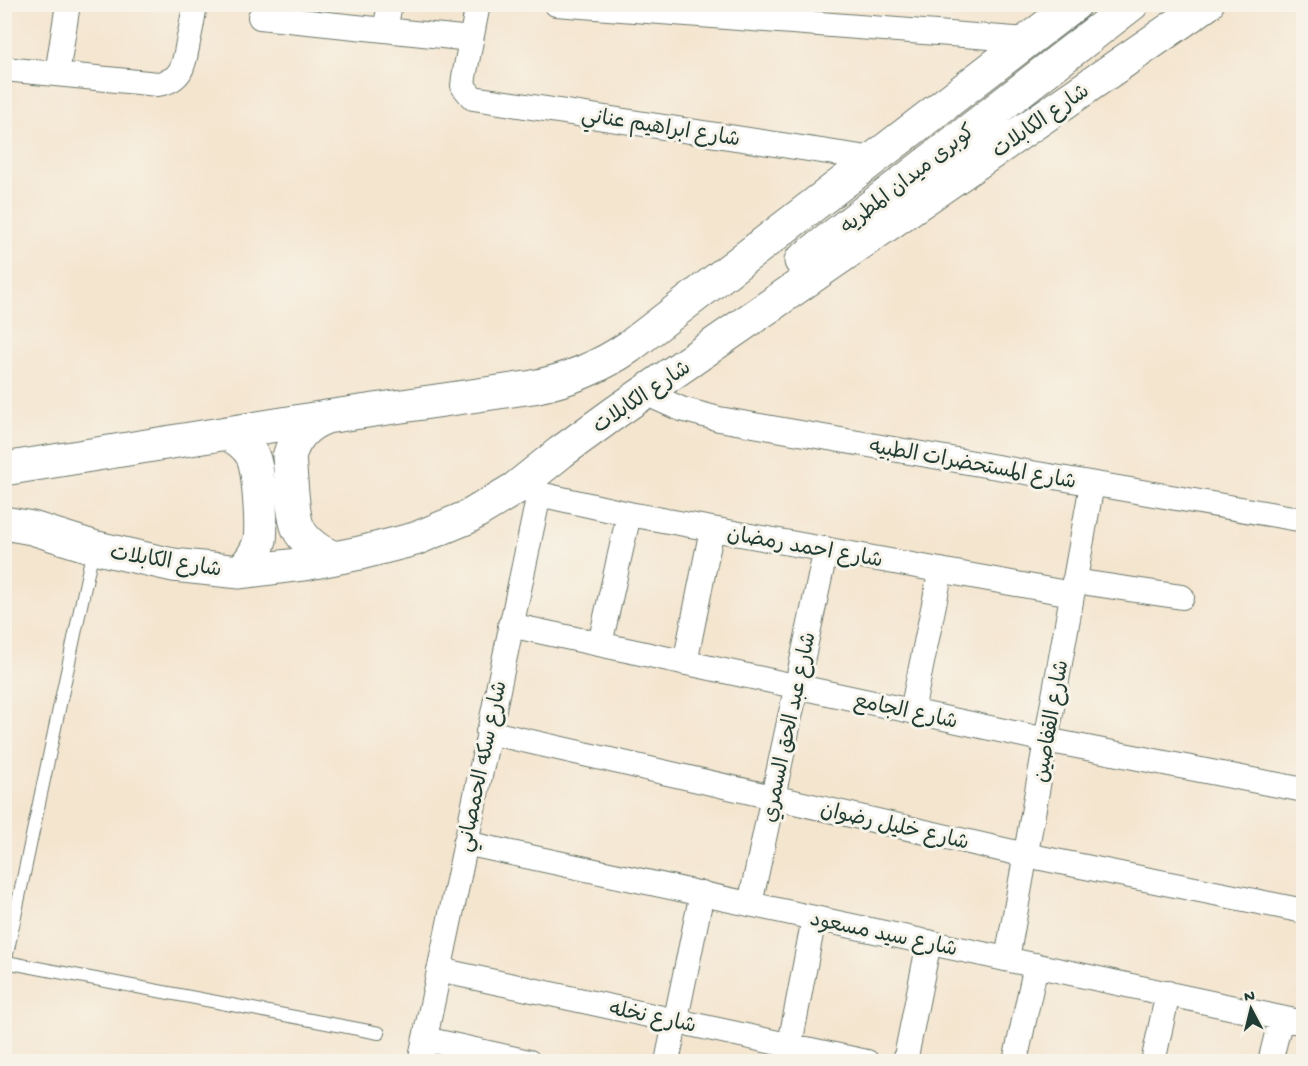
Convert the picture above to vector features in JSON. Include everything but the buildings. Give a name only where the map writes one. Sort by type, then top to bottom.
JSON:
[{"type":"main road","points":[[4,469],[326,417],[533,387],[580,374],[612,359],[1075,4]]},
{"type":"main road","name":"كوبرى ميدان المطريه","points":[[691,362],[786,272],[1132,4]]},
{"type":"main road","name":"شارع الكابلات","points":[[4,523],[32,528],[93,547],[173,565],[240,572],[360,554],[415,539],[468,517],[528,491],[579,438],[1207,4]]},
{"type":"main road","points":[[326,417],[304,429],[292,447],[289,457],[297,527],[309,543],[334,558]]},
{"type":"main road","points":[[226,433],[247,448],[253,457],[256,469],[260,540],[250,562],[240,572]]},
{"type":"street","points":[[57,74],[68,4]]},
{"type":"street","points":[[4,69],[158,84],[166,82],[175,78],[185,63],[195,4]]},
{"type":"street","points":[[386,30],[390,4]]},
{"type":"street","points":[[260,17],[302,13],[386,30],[471,39],[478,4]]},
{"type":"street","points":[[556,4],[1029,40]]},
{"type":"street","name":"شارع ابراهيم عناني","points":[[471,39],[463,86],[473,98],[874,159]]},
{"type":"street","name":"شارع المستحضرات الطبيه","points":[[645,393],[681,409],[719,419],[1304,520]]},
{"type":"street","name":"شارع القفاصين","points":[[1007,959],[1092,484]]},
{"type":"street","name":"شارع احمد رمضان","points":[[528,491],[628,514],[941,570],[1073,587],[1182,597]]},
{"type":"street","name":"شارع سكه الحمصاني","points":[[423,1050],[510,625],[528,491]]},
{"type":"street","points":[[600,644],[628,514]]},
{"type":"street","points":[[685,663],[712,529]]},
{"type":"street","name":"شارع عبد الحق السمري","points":[[750,904],[826,549]]},
{"type":"street","points":[[912,711],[941,570]]},
{"type":"street","name":"شارع الجامع","points":[[510,625],[1046,740],[1304,790]]},
{"type":"street","name":"شارع خليل رضوان","points":[[488,732],[1026,855],[1304,911]]},
{"type":"street","name":"شارع سيد مسعود","points":[[465,843],[1292,1020]]},
{"type":"street","points":[[667,1062],[702,893]]},
{"type":"street","points":[[788,1053],[814,918]]},
{"type":"street","points":[[905,1062],[929,942]]},
{"type":"street","points":[[1015,1062],[1036,965]]},
{"type":"street","name":"شارع نخله","points":[[439,970],[676,1021],[788,1053],[867,1062]]},
{"type":"street","points":[[1153,1062],[1168,993]]},
{"type":"street","points":[[1270,1062],[1292,1020]]},
{"type":"street","points":[[423,1050],[529,1062]]},
{"type":"lane","points":[[93,547],[5,966],[380,1033]]}]
